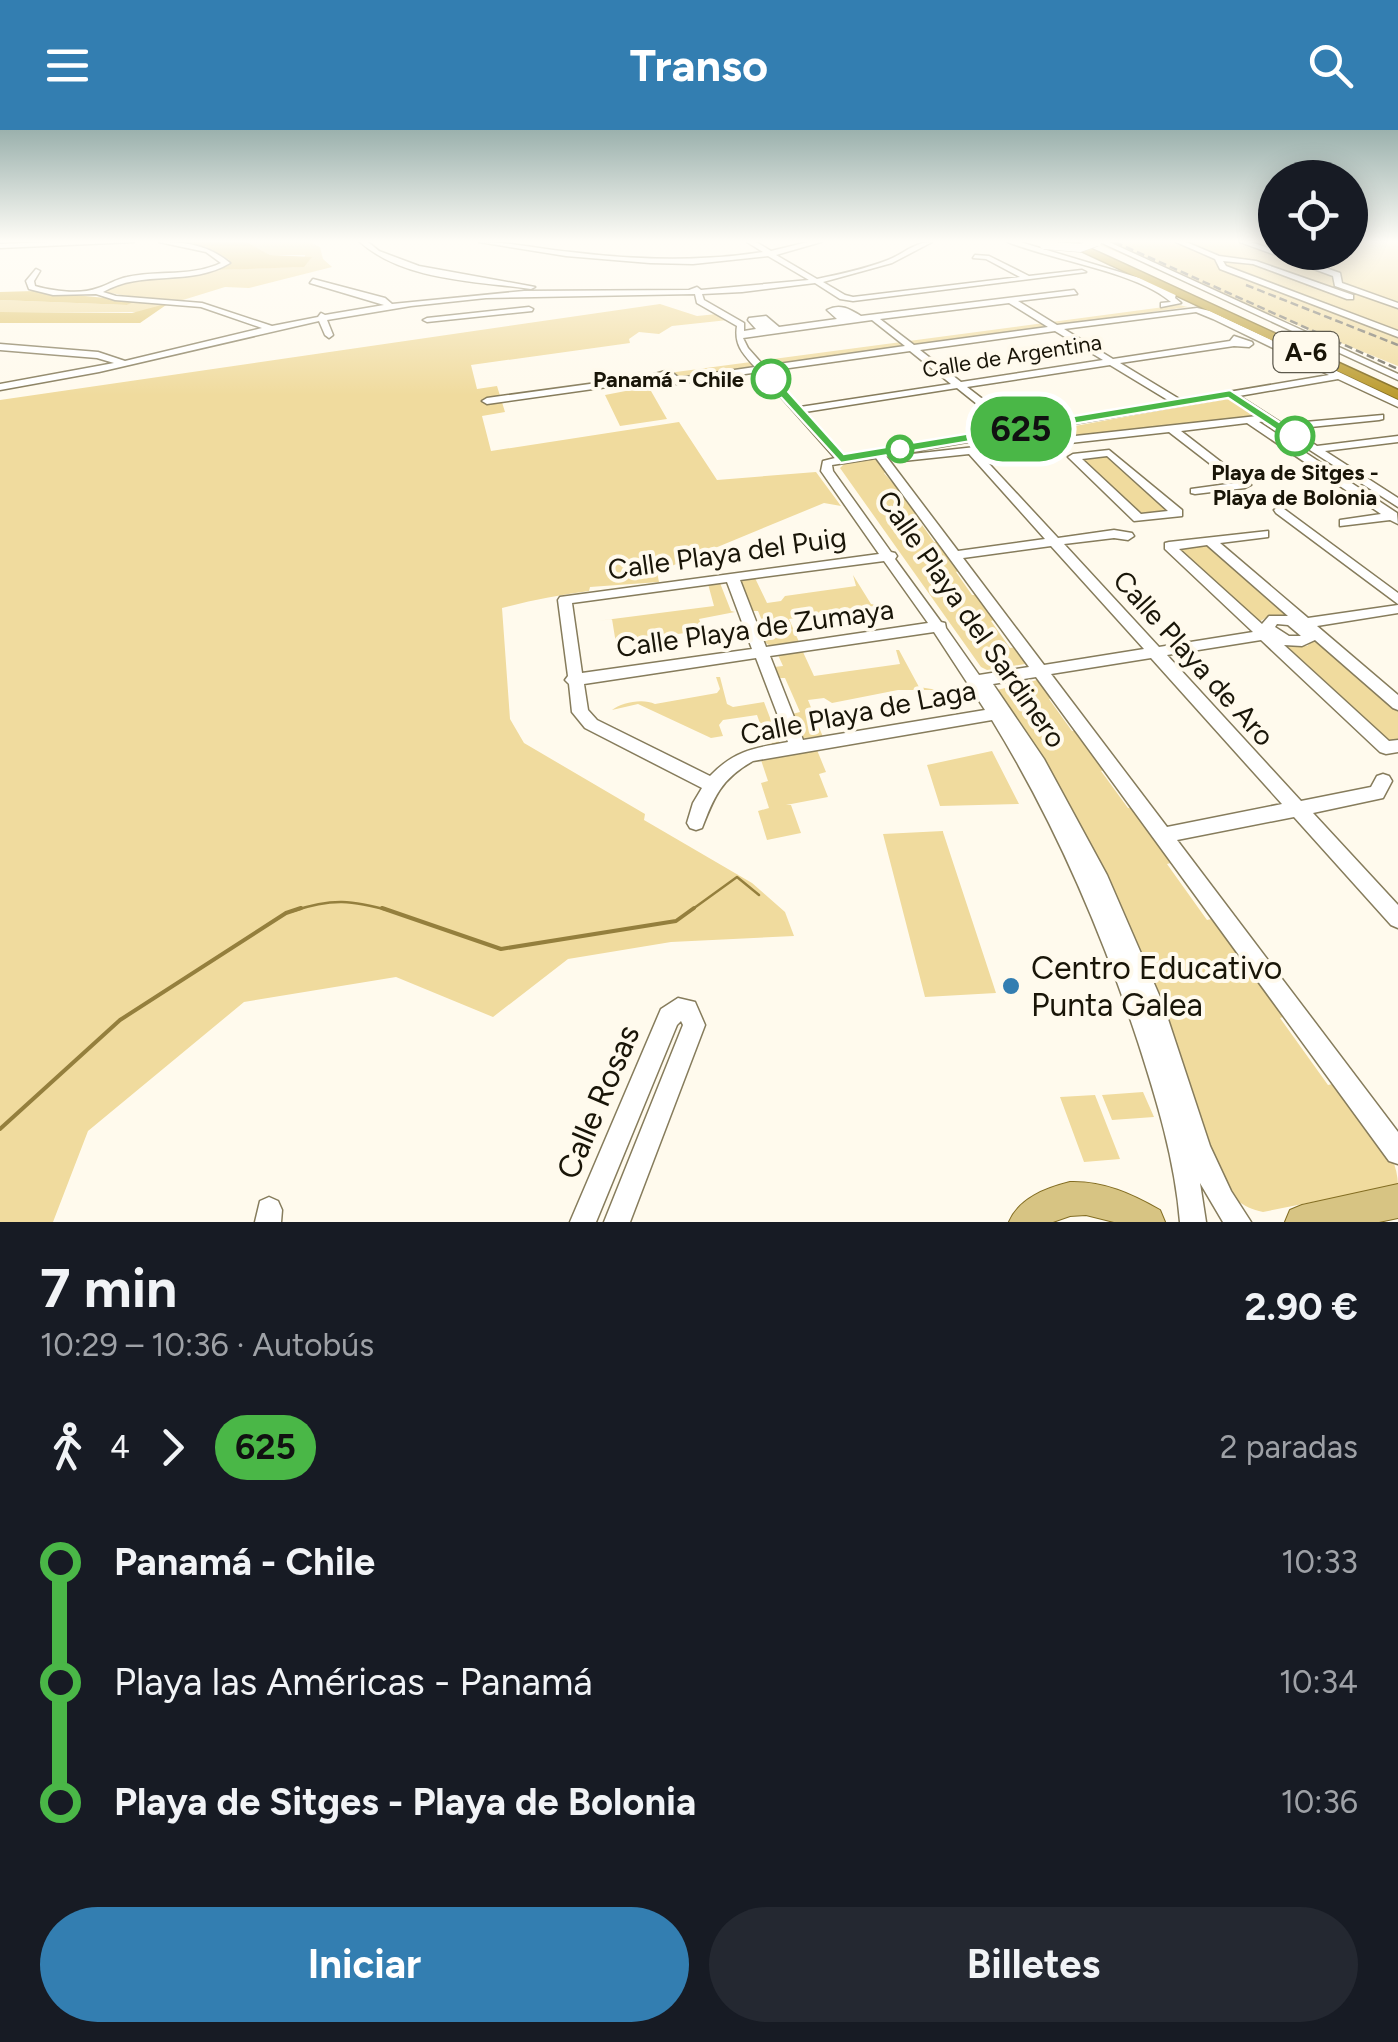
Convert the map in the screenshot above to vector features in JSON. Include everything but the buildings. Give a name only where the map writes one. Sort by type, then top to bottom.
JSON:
[{"type":"highway","name":"A-6","points":[[1185,293],[1398,386]]},
{"type":"highway","name":"A-6","points":[[1193,293],[1398,386]]},
{"type":"highway","points":[[1211,293],[1398,386]]},
{"type":"main road","points":[[1026,1222],[1050,1204],[1081,1196],[1104,1200],[1148,1222]]},
{"type":"main road","points":[[1302,1222],[1398,1202]]},
{"type":"street","points":[[100,293],[115,298],[202,305],[270,328]]},
{"type":"street","points":[[351,293],[389,305]]},
{"type":"street","points":[[0,386],[322,316],[501,293]]},
{"type":"street","points":[[699,293],[705,305],[742,324],[741,344],[771,362],[797,410],[841,459],[971,450],[1267,418]]},
{"type":"street","points":[[835,293],[859,299],[907,293]]},
{"type":"street","points":[[740,334],[1066,293]]},
{"type":"street","points":[[487,401],[652,378],[656,374],[671,376],[1055,328],[1177,303],[1165,293]]},
{"type":"street","points":[[1166,293],[1398,404]]},
{"type":"street","points":[[1291,293],[1398,334]]},
{"type":"street","points":[[1297,295],[1311,293]]},
{"type":"street","points":[[1335,293],[1350,298]]},
{"type":"street","points":[[1365,293],[1398,306]]},
{"type":"street","points":[[1318,303],[1368,294]]},
{"type":"street","points":[[470,296],[474,315]]},
{"type":"street","points":[[1010,300],[1178,402]]},
{"type":"street","points":[[908,344],[1045,322],[1161,309],[1190,309],[1215,317]]},
{"type":"street","points":[[427,320],[529,310]]},
{"type":"street","points":[[322,316],[330,335]]},
{"type":"street","points":[[873,317],[1016,430]]},
{"type":"street","points":[[1383,328],[1398,326]]},
{"type":"street","name":"Calle de Argentina","points":[[797,410],[1234,343]]},
{"type":"street","points":[[0,347],[98,355],[121,362]]},
{"type":"street","points":[[881,457],[1016,430],[1338,376]]},
{"type":"street","points":[[1230,394],[1392,495],[1396,513]]},
{"type":"street","points":[[1282,427],[1379,417]]},
{"type":"street","points":[[1249,420],[1396,513]]},
{"type":"street","points":[[1052,424],[1087,456]]},
{"type":"street","points":[[1171,428],[1246,484],[1195,491]]},
{"type":"street","points":[[1314,448],[1398,439]]},
{"type":"street","name":"Calle Playa de Aro","points":[[971,450],[1398,919]]},
{"type":"street","points":[[1109,453],[1178,513],[1138,518],[1072,457],[1087,456],[1109,453]]},
{"type":"street","name":"Calle Playa del Sardinero","points":[[881,457],[1163,835],[1390,1127],[1398,1152]]},
{"type":"street","name":"Calle Playa del Sardinero","points":[[841,459],[836,470],[890,556],[1065,806],[1100,876],[1154,1008],[1210,1183],[1238,1222]]},
{"type":"street","points":[[1318,466],[1338,464]]},
{"type":"street","points":[[1280,510],[1398,600]]},
{"type":"street","points":[[1344,523],[1396,513]]},
{"type":"street","points":[[1264,534],[1169,546],[1269,634],[1386,748],[1398,746]]},
{"type":"street","points":[[954,555],[1128,536]]},
{"type":"street","points":[[1210,541],[1398,704]]},
{"type":"street","name":"Calle Playa del Puig","points":[[573,680],[565,600],[890,556]]},
{"type":"street","points":[[732,577],[798,748]]},
{"type":"street","points":[[1306,628],[1398,608]]},
{"type":"street","points":[[1306,628],[1398,617]]},
{"type":"street","name":"Calle Playa de Zumaya","points":[[573,680],[939,626]]},
{"type":"street","points":[[977,680],[1269,634],[1300,642],[1308,639],[1306,628]]},
{"type":"street","points":[[573,680],[580,712],[591,724],[714,786]]},
{"type":"street","name":"Calle Playa del Sardinero","points":[[1000,713],[1050,806],[1103,919],[1140,1014],[1190,1182],[1194,1222]]},
{"type":"street","name":"Calle Playa de Laga","points":[[696,823],[697,809],[738,760],[1000,713]]},
{"type":"street","points":[[1163,835],[1377,793],[1383,782]]},
{"type":"street","name":"Calle Rosas","points":[[582,1222],[669,1017],[678,1009],[687,1010],[694,1024],[617,1222]]},
{"type":"shaded area","points":[[0,293],[54,293],[136,301],[127,305],[0,300]]},
{"type":"shaded area","points":[[110,293],[206,293],[144,312],[0,312],[0,300],[127,305],[139,298]]},
{"type":"shaded area","points":[[1218,293],[1398,293],[1398,366]]},
{"type":"shaded area","points":[[169,303],[140,323],[0,323],[0,312],[132,313]]},
{"type":"shaded area","points":[[660,304],[697,316],[717,314],[728,320],[672,326],[659,334],[639,332],[629,339],[630,343],[471,365],[477,389],[497,386],[505,412],[482,416],[491,451],[679,422],[717,480],[816,472],[841,506],[824,503],[657,572],[659,582],[590,587],[589,591],[502,608],[510,719],[524,743],[752,883],[785,912],[794,936],[671,942],[568,959],[493,1017],[396,977],[244,1002],[88,1131],[53,1222],[0,1222],[0,400]]},
{"type":"shaded area","points":[[1179,305],[1188,307],[664,379],[661,374]]},
{"type":"shaded area","points":[[641,388],[651,391],[667,419],[620,426],[605,395]]},
{"type":"shaded area","points":[[1229,398],[1259,417],[1076,437],[1064,428]]},
{"type":"shaded area","points":[[1107,455],[1172,512],[1141,516],[1079,458]]},
{"type":"shaded area","points":[[878,459],[888,471],[884,473],[926,521],[920,522],[934,542],[940,541],[961,570],[956,572],[972,595],[978,595],[996,619],[991,621],[1010,648],[1017,647],[1025,664],[987,670],[981,667],[840,468],[845,463]]},
{"type":"shaded area","points":[[1209,544],[1291,618],[1269,616],[1257,623],[1177,549]]},
{"type":"shaded area","points":[[853,575],[871,604],[887,607],[865,606],[789,619],[799,642],[770,646],[763,641],[770,639],[758,611],[751,611],[740,581],[755,578],[767,603],[781,601],[785,596],[856,586]]},
{"type":"shaded area","points":[[720,583],[731,611],[735,612],[699,619],[708,643],[704,643],[699,631],[621,642],[618,656],[612,619],[714,606],[708,584]]},
{"type":"shaded area","points":[[1314,639],[1398,709],[1398,741],[1388,743],[1283,645],[1307,646]]},
{"type":"shaded area","points":[[896,650],[919,687],[938,690],[898,690],[832,703],[824,698],[808,700],[823,737],[803,738],[792,714],[800,712],[785,678],[778,678],[774,667],[783,666],[778,655],[803,652],[814,676],[900,664]]},
{"type":"shaded area","points":[[716,677],[720,677],[727,704],[733,707],[764,702],[780,744],[768,746],[757,715],[723,720],[719,725],[723,736],[711,738],[638,704],[612,710],[632,702],[655,704],[717,693],[720,689]]},
{"type":"shaded area","points":[[1037,680],[1054,697],[1049,699],[1072,731],[1079,731],[1108,769],[1101,771],[1128,808],[1136,807],[1175,862],[1167,864],[1207,920],[1216,918],[1288,1015],[1280,1018],[1328,1085],[1337,1083],[1376,1131],[1392,1157],[1398,1185],[1263,1212],[1243,1204],[1224,1186],[1128,921],[1068,802],[997,690]]},
{"type":"shaded area","points":[[817,750],[826,772],[819,774],[828,797],[786,805],[791,805],[801,833],[767,840],[758,811],[769,808],[761,783],[768,781],[761,760]]},
{"type":"shaded area","points":[[992,751],[1019,804],[940,806],[927,765]]},
{"type":"shaded area","points":[[943,831],[996,993],[925,997],[883,834]]},
{"type":"shaded area","points":[[1143,1092],[1154,1117],[1112,1120],[1102,1095]]},
{"type":"shaded area","points":[[1095,1095],[1120,1159],[1084,1162],[1060,1097]]},
{"type":"waterway","points":[[690,911],[737,877],[759,895]]},
{"type":"waterway","points":[[293,911],[342,902],[390,911]]},
{"type":"waterway","points":[[0,1129],[120,1020],[286,913],[301,908]]},
{"type":"waterway","points":[[382,908],[390,911]]},
{"type":"waterway","points":[[390,911],[501,949],[676,921],[694,908]]},
{"type":"railway","points":[[1229,293],[1398,369]]},
{"type":"railway","points":[[1266,293],[1398,345]]},
{"type":"bus line","name":"625","points":[[771,379],[841,459],[1230,394],[1295,436]]},
{"type":"place","name":"Panamá - Chile","points":[[771,379]]},
{"type":"place","name":"Playa de Sitges - Playa de Bolonia","points":[[1295,436]]},
{"type":"place","name":"Centro Educativo Punta Galea","points":[[1011,986]]}]
